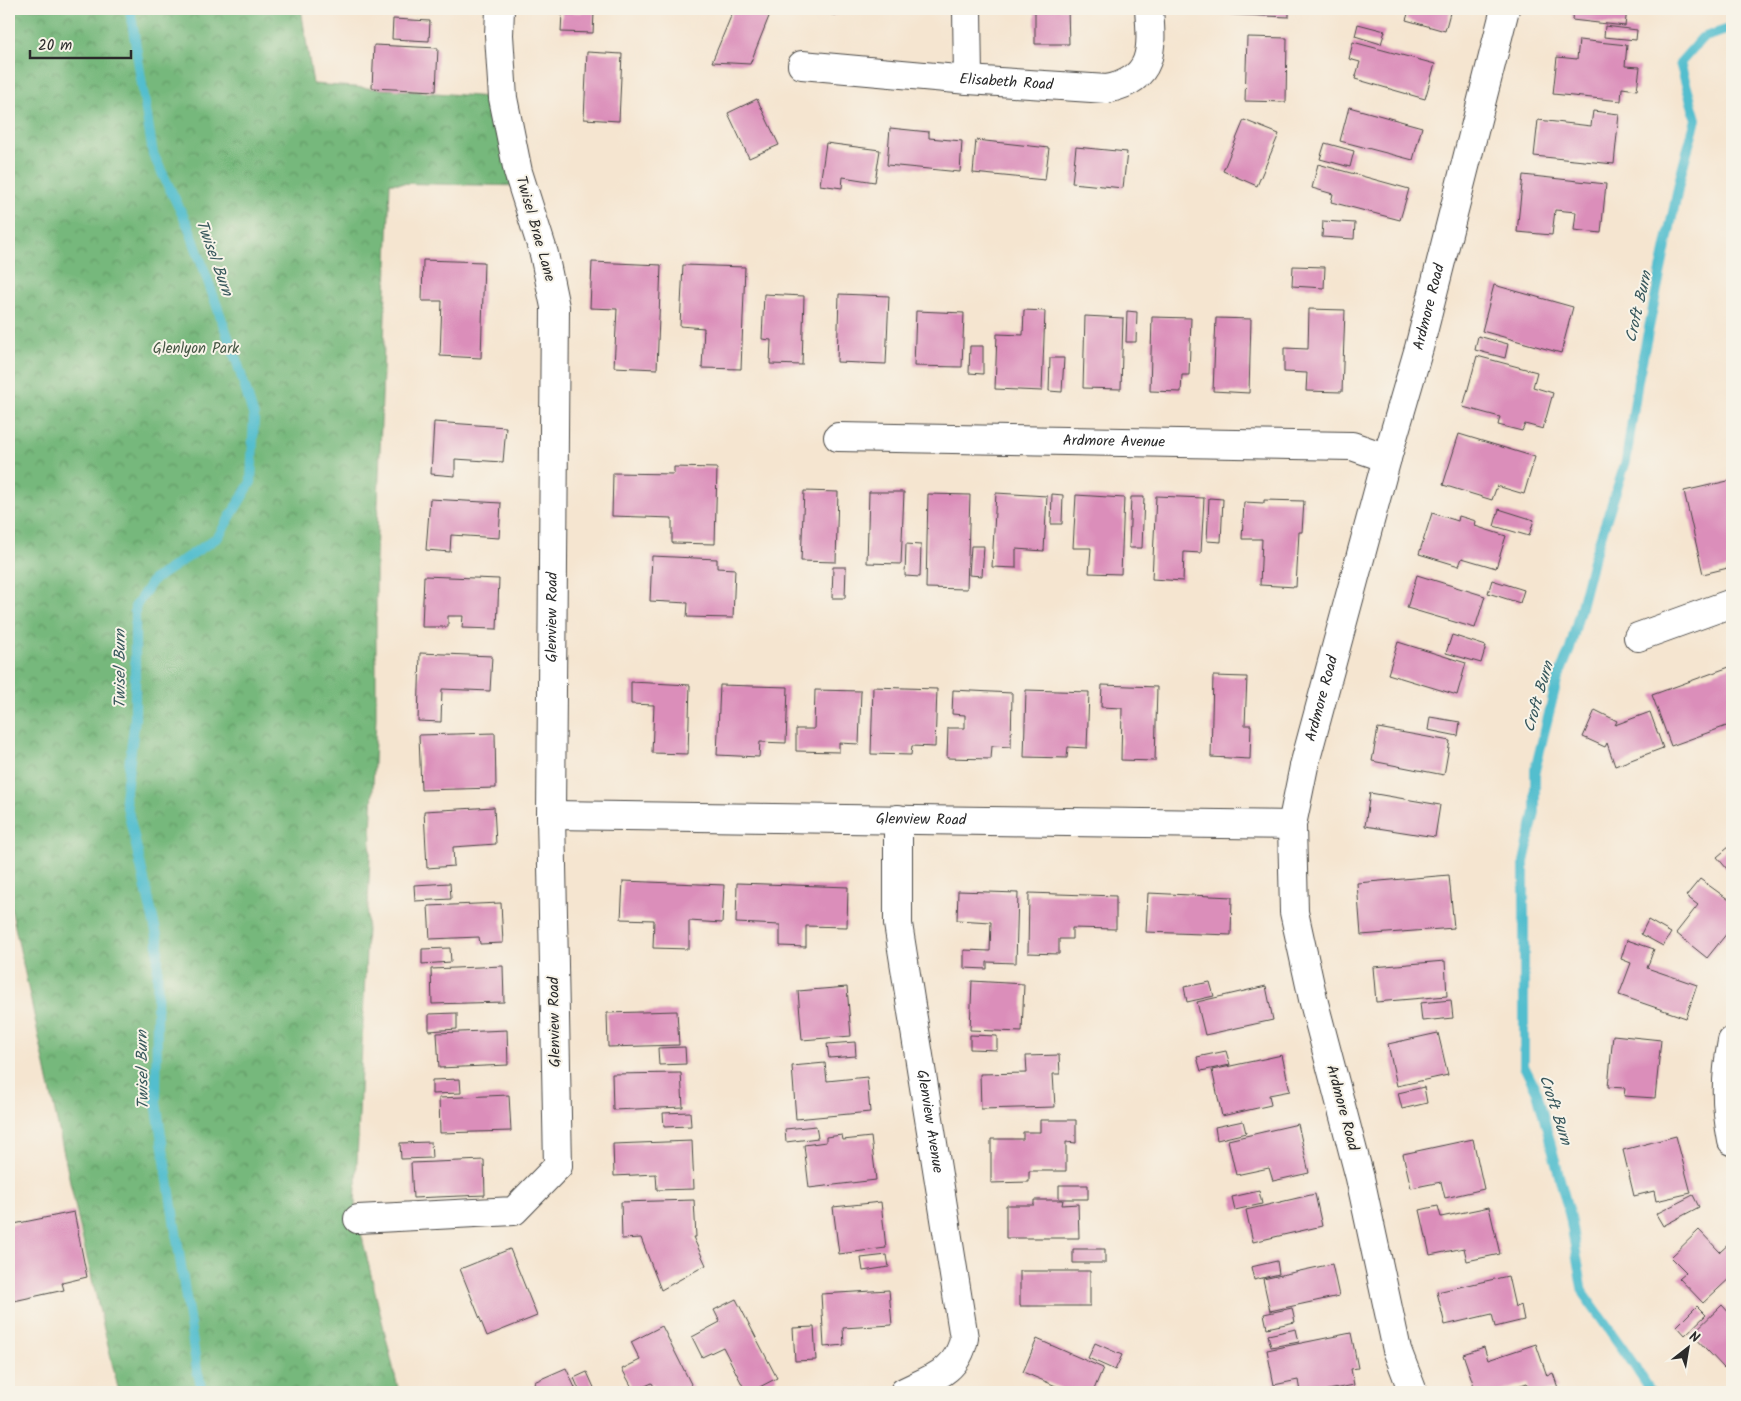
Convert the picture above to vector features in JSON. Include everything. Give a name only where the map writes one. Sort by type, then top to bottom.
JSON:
[{"type":"street","name":"Twisel Brae Lane","points":[[500,9],[499,35],[503,98],[518,172],[544,254],[555,307],[555,450]]},
{"type":"street","points":[[967,9],[968,80]]},
{"type":"street","name":"Elisabeth Road","points":[[802,65],[968,80],[1107,89],[1119,86],[1130,80],[1139,73],[1146,63],[1151,41],[1149,9]]},
{"type":"street","name":"Ardmore Road","points":[[1413,1392],[1397,1350],[1360,1178],[1313,999],[1294,912],[1292,825],[1304,766],[1387,458],[1419,348],[1505,9]]},
{"type":"street","name":"Ardmore Avenue","points":[[838,437],[1352,446],[1387,458]]},
{"type":"street","name":"Glenview Road","points":[[358,1219],[514,1211],[558,1166],[551,814],[555,450]]},
{"type":"street","points":[[1638,636],[1732,603]]},
{"type":"street","name":"Glenview Road","points":[[551,814],[1292,825]]},
{"type":"street","name":"Glenview Avenue","points":[[898,820],[898,924],[964,1338],[962,1349],[957,1359],[949,1368],[904,1392]]},
{"type":"street","points":[[1732,1041],[1727,1071],[1726,1101],[1732,1141]]},
{"type":"green space","name":"Glenlyon Park","points":[[9,9],[301,9],[313,84],[503,98],[523,186],[390,183],[376,557],[376,717],[355,1208],[399,1392],[119,1392],[82,1237],[9,899]]},
{"type":"building","points":[[734,9],[772,9],[750,64],[712,62]]},
{"type":"building","points":[[802,9],[837,9],[836,15],[802,12]]},
{"type":"building","points":[[1035,9],[1068,9],[1069,44],[1035,44]]},
{"type":"building","points":[[1217,9],[1289,9],[1289,17],[1217,14]]},
{"type":"building","points":[[1391,9],[1451,9],[1445,31],[1406,20],[1408,14]]},
{"type":"building","points":[[1573,9],[1627,9],[1625,26],[1572,20]]},
{"type":"building","points":[[562,12],[594,13],[593,33],[561,32]]},
{"type":"building","points":[[393,19],[430,21],[429,41],[392,39]]},
{"type":"building","points":[[1358,24],[1385,31],[1381,44],[1355,36]]},
{"type":"building","points":[[1605,26],[1637,30],[1636,40],[1604,37]]},
{"type":"building","points":[[1247,37],[1287,38],[1286,102],[1245,101]]},
{"type":"building","points":[[1579,40],[1627,45],[1625,66],[1640,67],[1637,90],[1622,88],[1621,101],[1553,94],[1557,57],[1577,59]]},
{"type":"building","points":[[1353,42],[1435,64],[1425,99],[1355,79],[1360,62],[1349,59]]},
{"type":"building","points":[[374,45],[438,48],[436,91],[372,88]]},
{"type":"building","points":[[587,52],[622,54],[619,121],[584,119]]},
{"type":"building","points":[[757,99],[779,145],[749,158],[728,113]]},
{"type":"building","points":[[1349,107],[1422,127],[1413,160],[1340,141]]},
{"type":"building","points":[[1593,111],[1619,114],[1614,164],[1534,156],[1538,120],[1591,126]]},
{"type":"building","points":[[1244,120],[1279,134],[1257,186],[1223,171]]},
{"type":"building","points":[[890,128],[929,132],[929,138],[962,141],[960,172],[887,165]]},
{"type":"building","points":[[976,140],[1049,148],[1045,180],[973,173]]},
{"type":"building","points":[[826,143],[880,150],[875,182],[843,177],[842,188],[820,185]]},
{"type":"building","points":[[1325,143],[1354,151],[1350,167],[1320,159]]},
{"type":"building","points":[[1076,147],[1127,152],[1123,188],[1072,183]]},
{"type":"building","points":[[1318,164],[1409,189],[1400,220],[1331,202],[1333,194],[1312,188]]},
{"type":"building","points":[[1523,175],[1606,184],[1601,233],[1574,230],[1576,212],[1555,210],[1552,235],[1517,232]]},
{"type":"building","points":[[1323,221],[1355,223],[1354,239],[1322,237]]},
{"type":"building","points":[[423,260],[484,262],[481,358],[440,356],[442,301],[422,301]]},
{"type":"building","points":[[592,262],[661,265],[657,369],[614,367],[617,309],[590,308]]},
{"type":"building","points":[[683,265],[745,267],[741,369],[702,368],[704,328],[680,326]]},
{"type":"building","points":[[1293,266],[1325,267],[1324,288],[1292,286]]},
{"type":"building","points":[[1494,285],[1573,307],[1561,353],[1482,331]]},
{"type":"building","points":[[764,294],[804,296],[802,365],[770,364],[771,340],[762,339]]},
{"type":"building","points":[[839,294],[889,296],[886,364],[837,362]]},
{"type":"building","points":[[1309,309],[1345,310],[1342,392],[1306,391],[1307,373],[1284,372],[1284,348],[1308,349]]},
{"type":"building","points":[[1024,310],[1045,311],[1042,391],[995,389],[997,334],[1023,335]]},
{"type":"building","points":[[916,311],[964,313],[962,367],[914,366]]},
{"type":"building","points":[[1127,311],[1137,312],[1136,342],[1126,342]]},
{"type":"building","points":[[1085,316],[1123,318],[1121,389],[1083,388]]},
{"type":"building","points":[[1152,317],[1191,318],[1189,375],[1182,375],[1181,392],[1150,391]]},
{"type":"building","points":[[1216,318],[1251,319],[1249,393],[1213,391]]},
{"type":"building","points":[[1478,336],[1508,344],[1505,358],[1475,350]]},
{"type":"building","points":[[970,346],[983,346],[983,374],[969,373]]},
{"type":"building","points":[[1477,356],[1537,372],[1533,387],[1553,393],[1543,429],[1525,424],[1522,431],[1498,425],[1500,417],[1463,407]]},
{"type":"building","points":[[1050,358],[1064,358],[1062,392],[1049,391]]},
{"type":"building","points":[[434,422],[506,427],[503,462],[455,459],[455,476],[431,474]]},
{"type":"building","points":[[1459,434],[1535,457],[1524,494],[1497,486],[1492,500],[1443,485]]},
{"type":"building","points":[[674,467],[717,468],[715,544],[672,543],[672,518],[612,516],[613,473],[674,474]]},
{"type":"building","points":[[1732,480],[1732,567],[1703,574],[1684,491]]},
{"type":"building","points":[[804,491],[838,492],[836,562],[801,561]]},
{"type":"building","points":[[869,492],[904,492],[901,564],[867,563]]},
{"type":"building","points":[[996,493],[1047,496],[1044,551],[1016,549],[1016,568],[992,567]]},
{"type":"building","points":[[928,494],[970,495],[967,589],[926,588]]},
{"type":"building","points":[[1052,494],[1063,495],[1062,524],[1051,524]]},
{"type":"building","points":[[1076,495],[1124,498],[1121,574],[1089,573],[1091,548],[1073,548]]},
{"type":"building","points":[[1156,496],[1204,498],[1201,553],[1184,552],[1183,581],[1152,579]]},
{"type":"building","points":[[1131,497],[1144,497],[1142,548],[1129,548]]},
{"type":"building","points":[[1209,498],[1223,499],[1221,542],[1207,541]]},
{"type":"building","points":[[430,499],[501,503],[499,538],[451,535],[450,552],[426,550]]},
{"type":"building","points":[[1264,500],[1304,501],[1302,532],[1299,532],[1296,587],[1260,585],[1262,539],[1242,539],[1244,502],[1264,503]]},
{"type":"building","points":[[1499,509],[1534,520],[1529,536],[1494,526]]},
{"type":"building","points":[[1432,513],[1458,521],[1459,516],[1476,521],[1475,526],[1506,536],[1496,568],[1462,558],[1459,566],[1419,554]]},
{"type":"building","points":[[906,544],[921,545],[920,577],[905,576]]},
{"type":"building","points":[[971,546],[984,546],[982,576],[969,575]]},
{"type":"building","points":[[652,556],[717,559],[717,568],[735,569],[733,618],[687,617],[688,603],[650,601]]},
{"type":"building","points":[[833,567],[846,567],[845,598],[832,598]]},
{"type":"building","points":[[1417,575],[1485,596],[1475,628],[1407,608]]},
{"type":"building","points":[[424,576],[499,579],[497,629],[462,628],[463,616],[448,616],[448,627],[422,627]]},
{"type":"building","points":[[1492,580],[1524,590],[1520,603],[1488,593]]},
{"type":"building","points":[[1452,635],[1486,646],[1481,663],[1446,653]]},
{"type":"building","points":[[1398,642],[1466,663],[1457,695],[1388,674]]},
{"type":"building","points":[[420,653],[492,656],[490,691],[442,689],[441,722],[418,721]]},
{"type":"building","points":[[1732,666],[1732,724],[1671,746],[1652,695]]},
{"type":"building","points":[[1213,676],[1247,677],[1245,725],[1251,725],[1250,759],[1211,757]]},
{"type":"building","points":[[631,682],[690,685],[688,754],[652,753],[654,705],[631,704]]},
{"type":"building","points":[[720,685],[788,687],[786,743],[760,742],[759,757],[717,755]]},
{"type":"building","points":[[1102,685],[1157,687],[1155,761],[1121,760],[1122,708],[1101,707]]},
{"type":"building","points":[[873,687],[937,689],[935,747],[912,746],[911,755],[871,754]]},
{"type":"building","points":[[815,690],[861,691],[859,744],[839,743],[839,752],[796,751],[796,729],[814,729]]},
{"type":"building","points":[[953,690],[1012,693],[1011,747],[992,746],[991,759],[947,758],[948,728],[965,728],[965,715],[952,714]]},
{"type":"building","points":[[1026,690],[1089,692],[1087,748],[1068,747],[1067,758],[1024,757]]},
{"type":"building","points":[[1595,710],[1617,721],[1615,725],[1650,712],[1663,748],[1615,766],[1607,743],[1605,747],[1583,737]]},
{"type":"building","points":[[1430,717],[1460,722],[1458,736],[1428,730]]},
{"type":"building","points":[[1378,728],[1450,741],[1444,775],[1372,761]]},
{"type":"building","points":[[495,733],[496,788],[421,790],[419,735]]},
{"type":"building","points":[[1370,793],[1440,805],[1435,837],[1365,826]]},
{"type":"building","points":[[494,807],[496,844],[453,847],[454,866],[427,868],[424,811]]},
{"type":"building","points":[[1730,846],[1732,849],[1732,875],[1717,857]]},
{"type":"building","points":[[1449,875],[1454,928],[1361,935],[1357,883]]},
{"type":"building","points":[[1700,879],[1732,902],[1732,927],[1707,958],[1676,933],[1698,905],[1686,896]]},
{"type":"building","points":[[623,881],[724,885],[722,923],[689,921],[689,949],[653,948],[654,920],[621,919]]},
{"type":"building","points":[[450,883],[451,899],[415,901],[414,885]]},
{"type":"building","points":[[737,883],[848,887],[847,927],[806,926],[806,947],[780,946],[780,925],[736,923]]},
{"type":"building","points":[[958,891],[1018,893],[1016,963],[987,962],[987,969],[964,968],[964,950],[990,951],[991,922],[957,920]]},
{"type":"building","points":[[1029,893],[1116,896],[1116,929],[1072,928],[1072,939],[1059,939],[1059,954],[1028,953]]},
{"type":"building","points":[[1148,893],[1232,897],[1231,935],[1146,932]]},
{"type":"building","points":[[501,903],[503,943],[480,944],[479,937],[430,939],[428,906]]},
{"type":"building","points":[[1648,920],[1671,933],[1663,946],[1641,934]]},
{"type":"building","points":[[1627,940],[1654,949],[1647,968],[1697,985],[1686,1018],[1619,995],[1631,963],[1621,959]]},
{"type":"building","points":[[450,948],[451,962],[422,964],[422,949]]},
{"type":"building","points":[[1445,961],[1447,996],[1376,1002],[1373,967]]},
{"type":"building","points":[[503,966],[504,1002],[432,1004],[431,969]]},
{"type":"building","points":[[972,981],[1024,984],[1022,1032],[970,1030]]},
{"type":"building","points":[[1210,982],[1214,996],[1187,1002],[1184,987]]},
{"type":"building","points":[[1266,986],[1273,1020],[1205,1035],[1197,1002]]},
{"type":"building","points":[[847,987],[851,1036],[802,1040],[798,991]]},
{"type":"building","points":[[1451,1000],[1453,1018],[1422,1021],[1420,1003]]},
{"type":"building","points":[[677,1011],[679,1045],[608,1047],[607,1013]]},
{"type":"building","points":[[457,1013],[457,1029],[429,1031],[429,1014]]},
{"type":"building","points":[[507,1030],[508,1065],[439,1068],[437,1033]]},
{"type":"building","points":[[1438,1033],[1448,1075],[1397,1086],[1388,1044]]},
{"type":"building","points":[[970,1035],[997,1036],[997,1050],[970,1049]]},
{"type":"building","points":[[1613,1035],[1661,1040],[1655,1098],[1624,1096],[1625,1088],[1608,1087]]},
{"type":"building","points":[[855,1042],[856,1056],[829,1058],[827,1044]]},
{"type":"building","points":[[685,1047],[686,1064],[659,1065],[658,1048]]},
{"type":"building","points":[[1226,1051],[1230,1065],[1201,1071],[1197,1057]]},
{"type":"building","points":[[1059,1055],[1060,1074],[1053,1074],[1055,1107],[981,1109],[980,1074],[1027,1073],[1026,1056]]},
{"type":"building","points":[[1282,1055],[1290,1091],[1269,1095],[1271,1105],[1222,1116],[1212,1070]]},
{"type":"building","points":[[825,1063],[827,1081],[867,1077],[870,1112],[796,1119],[792,1066]]},
{"type":"building","points":[[681,1073],[683,1107],[613,1110],[612,1074]]},
{"type":"building","points":[[460,1079],[461,1093],[432,1094],[432,1080]]},
{"type":"building","points":[[1424,1087],[1427,1103],[1402,1109],[1398,1093]]},
{"type":"building","points":[[509,1095],[511,1131],[440,1133],[439,1098]]},
{"type":"building","points":[[690,1112],[691,1126],[664,1127],[663,1113]]},
{"type":"building","points":[[1040,1120],[1076,1120],[1076,1143],[1066,1142],[1066,1171],[1029,1171],[1029,1182],[991,1183],[991,1139],[1023,1139],[1023,1132],[1040,1132]]},
{"type":"building","points":[[1243,1121],[1246,1133],[1217,1140],[1215,1127]]},
{"type":"building","points":[[1298,1124],[1309,1173],[1273,1181],[1269,1168],[1236,1175],[1228,1140]]},
{"type":"building","points":[[816,1126],[818,1138],[786,1142],[785,1129]]},
{"type":"building","points":[[842,1135],[843,1140],[871,1137],[876,1180],[809,1188],[804,1145],[826,1142],[826,1137]]},
{"type":"building","points":[[1676,1136],[1691,1193],[1656,1201],[1654,1191],[1634,1196],[1623,1150]]},
{"type":"building","points":[[1473,1139],[1484,1189],[1445,1198],[1441,1182],[1411,1188],[1403,1154]]},
{"type":"building","points":[[692,1141],[694,1189],[657,1190],[656,1174],[614,1176],[613,1144]]},
{"type":"building","points":[[431,1142],[432,1158],[401,1159],[400,1143]]},
{"type":"building","points":[[484,1160],[485,1195],[413,1198],[411,1163]]},
{"type":"building","points":[[1059,1185],[1088,1185],[1088,1199],[1059,1199]]},
{"type":"building","points":[[1259,1191],[1262,1204],[1235,1210],[1232,1197]]},
{"type":"building","points":[[1315,1194],[1322,1226],[1253,1242],[1246,1210]]},
{"type":"building","points":[[1693,1195],[1699,1207],[1663,1226],[1656,1214]]},
{"type":"building","points":[[694,1200],[696,1237],[693,1237],[706,1265],[661,1290],[641,1238],[622,1239],[621,1202]]},
{"type":"building","points":[[1034,1200],[1063,1200],[1062,1205],[1078,1204],[1079,1238],[1006,1238],[1006,1205],[1034,1205]]},
{"type":"building","points":[[881,1202],[886,1248],[839,1254],[833,1207]]},
{"type":"building","points":[[1438,1206],[1441,1217],[1489,1207],[1500,1254],[1467,1261],[1464,1248],[1430,1255],[1420,1210]]},
{"type":"building","points":[[74,1212],[87,1277],[62,1283],[64,1290],[14,1301],[9,1277],[9,1225]]},
{"type":"building","points":[[1699,1230],[1720,1252],[1732,1241],[1732,1276],[1703,1303],[1679,1278],[1686,1272],[1671,1257]]},
{"type":"building","points":[[510,1249],[537,1316],[487,1336],[460,1269]]},
{"type":"building","points":[[1073,1249],[1105,1249],[1105,1263],[1073,1263]]},
{"type":"building","points":[[887,1255],[889,1267],[863,1271],[861,1258]]},
{"type":"building","points":[[1277,1261],[1279,1274],[1254,1280],[1251,1267]]},
{"type":"building","points":[[1332,1264],[1339,1296],[1270,1311],[1263,1279]]},
{"type":"building","points":[[1020,1271],[1090,1271],[1090,1306],[1020,1306]]},
{"type":"building","points":[[1508,1276],[1515,1307],[1521,1305],[1524,1320],[1495,1327],[1492,1314],[1445,1325],[1437,1292]]},
{"type":"building","points":[[889,1290],[892,1325],[843,1328],[844,1345],[824,1347],[821,1294]]},
{"type":"building","points":[[736,1299],[777,1378],[750,1392],[746,1392],[723,1347],[702,1357],[692,1337],[720,1322],[714,1310]]},
{"type":"building","points":[[1722,1305],[1732,1316],[1732,1360],[1724,1368],[1692,1334]]},
{"type":"building","points":[[1697,1306],[1706,1315],[1685,1335],[1677,1326]]},
{"type":"building","points":[[1292,1308],[1295,1322],[1267,1328],[1264,1314]]},
{"type":"building","points":[[662,1326],[695,1392],[657,1392],[652,1383],[634,1391],[622,1369],[640,1360],[631,1342]]},
{"type":"building","points":[[814,1327],[816,1360],[795,1361],[793,1328]]},
{"type":"building","points":[[1296,1329],[1299,1342],[1271,1347],[1268,1335]]},
{"type":"building","points":[[1351,1333],[1358,1368],[1351,1369],[1354,1385],[1318,1392],[1300,1392],[1298,1380],[1274,1385],[1267,1350]]},
{"type":"building","points":[[1037,1339],[1103,1368],[1093,1392],[1070,1392],[1023,1372]]},
{"type":"building","points":[[1095,1343],[1122,1355],[1115,1370],[1088,1358]]},
{"type":"building","points":[[1536,1344],[1547,1376],[1553,1373],[1558,1388],[1543,1392],[1530,1392],[1527,1383],[1499,1392],[1476,1392],[1463,1354],[1484,1347],[1488,1360]]},
{"type":"building","points":[[566,1368],[577,1392],[538,1392],[534,1382]]},
{"type":"building","points":[[587,1372],[596,1392],[580,1392],[574,1378]]},
{"type":"waterway","name":"Twisel Burn","points":[[130,9],[153,154],[189,228],[238,365],[254,417],[251,482],[218,537],[153,580],[135,607],[135,719],[125,798],[158,940],[156,1102],[197,1370],[203,1392]]},
{"type":"waterway","name":"Croft Burn","points":[[1651,1392],[1583,1293],[1570,1217],[1537,1092],[1524,1066],[1524,862],[1535,812],[1535,770],[1557,681],[1570,649],[1593,560],[1626,461],[1638,380],[1681,174],[1696,119],[1680,63],[1702,38],[1732,28]]}]
